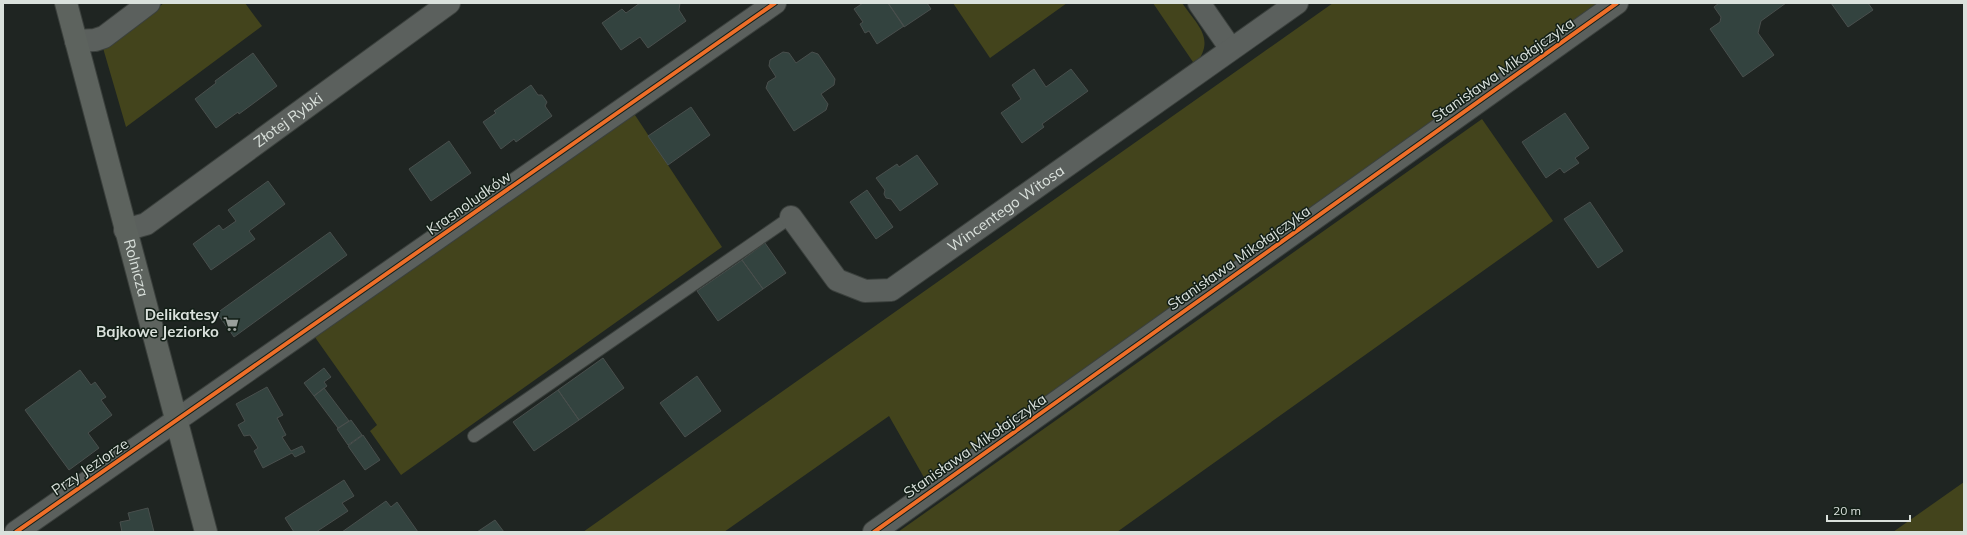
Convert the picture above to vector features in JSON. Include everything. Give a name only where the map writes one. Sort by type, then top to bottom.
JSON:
[{"type":"street","name":"Rolnicza","points":[[66,3],[206,532]]},
{"type":"street","points":[[76,41],[95,40],[104,37],[149,3]]},
{"type":"street","name":"Złotej Rybki","points":[[125,230],[146,224],[449,3]]},
{"type":"street","name":"Krasnoludków","points":[[177,422],[775,3]]},
{"type":"street","points":[[1199,3],[1231,49]]},
{"type":"street","name":"Wincentego Witosa","points":[[791,217],[837,280],[865,291],[891,290],[1297,3]]},
{"type":"street","name":"Stanisława Mikołajczyka","points":[[874,532],[1617,3]]},
{"type":"street","name":"Przy Jeziorze","points":[[16,532],[177,422]]},
{"type":"lane","points":[[474,436],[791,217]]},
{"type":"shaded area","points":[[164,3],[245,3],[262,26],[126,127],[103,48]]},
{"type":"shaded area","points":[[953,3],[1067,3],[990,58]]},
{"type":"shaded area","points":[[1153,3],[1182,3],[1199,26],[1204,40],[1204,48],[1195,65]]},
{"type":"shaded area","points":[[1333,3],[1599,3],[926,481],[889,416],[724,532],[583,532]]},
{"type":"shaded area","points":[[631,109],[722,247],[401,475],[370,431],[377,425],[312,333]]},
{"type":"shaded area","points":[[1482,119],[1553,221],[1117,532],[898,532]]},
{"type":"shaded area","points":[[1964,482],[1964,532],[1893,532]]},
{"type":"building","points":[[640,3],[680,3],[679,10],[686,21],[648,48],[640,37],[621,50],[602,23],[622,9],[626,13]]},
{"type":"building","points":[[863,3],[888,3],[904,26],[877,44],[869,31],[865,33],[860,24],[863,22],[854,9]]},
{"type":"building","points":[[888,3],[927,3],[931,9],[904,27]]},
{"type":"building","points":[[1719,3],[1786,3],[1761,21],[1758,33],[1774,55],[1743,77],[1710,29],[1720,22],[1721,17],[1714,7]]},
{"type":"building","points":[[1831,3],[1868,3],[1873,10],[1848,27]]},
{"type":"building","points":[[783,52],[789,53],[796,63],[812,52],[818,54],[835,79],[834,85],[821,94],[828,104],[826,110],[794,131],[766,88],[768,82],[776,77],[769,66],[770,60]]},
{"type":"building","points":[[253,53],[277,86],[239,114],[238,112],[216,128],[195,99],[216,83],[215,81]]},
{"type":"building","points":[[1034,69],[1046,87],[1071,69],[1088,91],[1042,124],[1044,127],[1022,143],[1001,113],[1021,99],[1012,85]]},
{"type":"building","points":[[531,85],[538,95],[542,95],[547,102],[545,106],[552,116],[516,142],[514,139],[501,149],[483,122],[496,113],[494,111]]},
{"type":"building","points":[[691,107],[710,135],[668,165],[648,136]]},
{"type":"building","points":[[1565,113],[1589,148],[1575,158],[1579,163],[1564,173],[1560,168],[1546,178],[1522,142]]},
{"type":"building","points":[[449,141],[471,173],[431,201],[409,169]]},
{"type":"building","points":[[917,155],[938,184],[900,211],[891,199],[886,198],[884,194],[885,190],[876,178],[897,164],[899,167]]},
{"type":"building","points":[[268,181],[285,204],[249,231],[255,239],[211,270],[193,244],[219,225],[223,230],[236,221],[228,210]]},
{"type":"building","points":[[867,190],[893,227],[876,239],[850,202]]},
{"type":"building","points":[[1590,202],[1623,251],[1598,268],[1564,219]]},
{"type":"building","points":[[330,232],[347,255],[234,337],[217,313]]},
{"type":"building","points":[[765,243],[786,273],[763,289],[742,260]]},
{"type":"building","points":[[742,260],[763,289],[718,321],[697,291]]},
{"type":"building","points":[[603,358],[624,388],[579,420],[558,390]]},
{"type":"building","points":[[324,368],[331,377],[324,382],[327,386],[314,396],[304,383]]},
{"type":"building","points":[[80,370],[91,385],[95,382],[106,397],[101,400],[112,415],[88,433],[99,448],[69,470],[25,410]]},
{"type":"building","points":[[697,376],[721,411],[685,437],[660,403]]},
{"type":"building","points":[[267,387],[283,415],[277,418],[286,435],[282,437],[291,451],[302,446],[305,452],[295,457],[292,453],[263,468],[254,451],[258,448],[250,435],[244,436],[238,425],[245,421],[236,404]]},
{"type":"building","points":[[324,388],[349,421],[338,428],[314,396]]},
{"type":"building","points":[[558,390],[579,420],[534,451],[513,422]]},
{"type":"building","points":[[351,420],[362,435],[348,445],[337,429]]},
{"type":"building","points":[[363,435],[380,460],[365,470],[348,446]]},
{"type":"building","points":[[344,480],[354,496],[342,503],[348,511],[316,532],[294,532],[285,518]]},
{"type":"building","points":[[386,501],[391,507],[397,502],[418,532],[342,532]]},
{"type":"building","points":[[148,508],[154,532],[122,532],[120,522],[130,520],[128,513]]},
{"type":"building","points":[[495,520],[504,532],[477,532]]},
{"type":"cycle path","points":[[16,532],[775,3]]},
{"type":"cycle path","points":[[874,532],[1617,3]]},
{"type":"place","name":"Delikatesy Bajkowe Jeziorko","points":[[231,324]]}]
